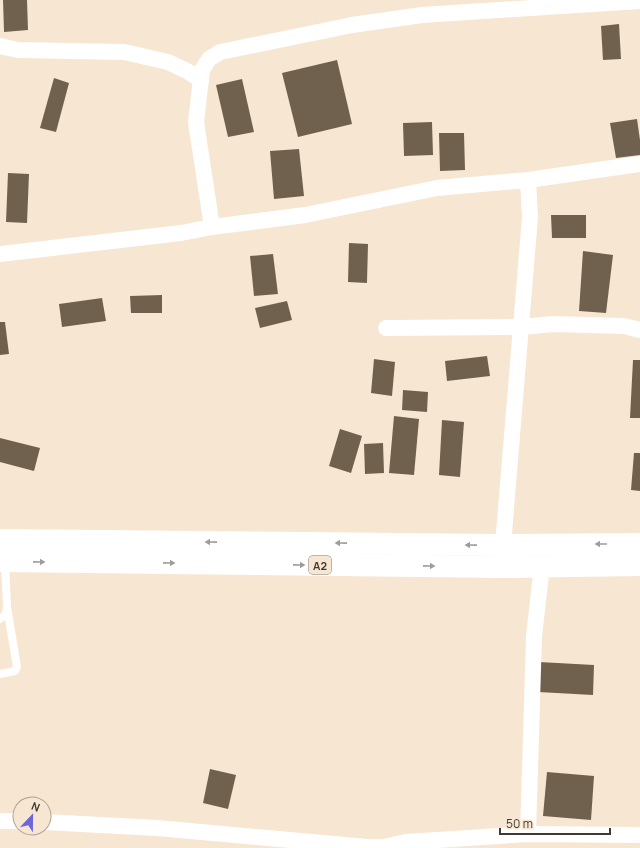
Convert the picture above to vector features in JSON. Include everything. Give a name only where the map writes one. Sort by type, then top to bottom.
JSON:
[{"type":"highway","name":"A2","points":[[0,540],[503,545],[640,544]]},
{"type":"highway","name":"A2","points":[[2,561],[503,567],[640,565]]},
{"type":"street","points":[[212,227],[196,122],[202,70],[210,59],[220,52],[352,25],[414,16],[517,4],[640,1]]},
{"type":"street","points":[[0,46],[18,50],[124,52],[168,62],[201,80]]},
{"type":"street","points":[[0,254],[167,235],[212,227],[305,215],[437,188],[528,180],[640,164]]},
{"type":"street","points":[[503,545],[530,217],[528,180]]},
{"type":"street","points":[[386,328],[521,327],[553,324],[581,324],[624,326],[640,330]]},
{"type":"street","points":[[528,834],[534,636],[542,566]]},
{"type":"street","points":[[0,821],[12,822]]},
{"type":"street","points":[[52,822],[157,828],[368,847],[383,847],[406,842],[500,842],[528,834],[640,835]]},
{"type":"lane","points":[[0,619],[6,614],[2,561]]},
{"type":"lane","points":[[0,674],[15,671],[17,667],[6,607]]},
{"type":"building","points":[[3,0],[27,0],[28,30],[4,32]]},
{"type":"building","points":[[619,24],[621,59],[603,60],[601,26]]},
{"type":"building","points":[[337,60],[352,124],[298,137],[282,73]]},
{"type":"building","points":[[54,78],[69,83],[56,132],[40,128]]},
{"type":"building","points":[[242,79],[254,132],[228,137],[216,85]]},
{"type":"building","points":[[637,119],[640,140],[640,155],[616,158],[610,123]]},
{"type":"building","points":[[432,122],[433,155],[404,156],[403,123]]},
{"type":"building","points":[[439,133],[464,133],[465,170],[440,171]]},
{"type":"building","points":[[299,149],[304,196],[274,199],[270,151]]},
{"type":"building","points":[[8,173],[29,174],[27,223],[6,222]]},
{"type":"building","points":[[551,215],[586,215],[586,238],[552,238]]},
{"type":"building","points":[[349,243],[368,244],[367,283],[348,282]]},
{"type":"building","points":[[583,251],[613,255],[606,313],[579,311]]},
{"type":"building","points":[[273,254],[278,294],[254,296],[250,256]]},
{"type":"building","points":[[162,295],[162,313],[131,313],[130,296]]},
{"type":"building","points":[[102,298],[106,321],[62,327],[59,304]]},
{"type":"building","points":[[287,301],[292,320],[260,328],[255,308]]},
{"type":"building","points":[[0,322],[5,322],[9,354],[0,355]]},
{"type":"building","points":[[487,356],[490,376],[447,381],[445,361]]},
{"type":"building","points":[[374,359],[395,362],[392,396],[371,393]]},
{"type":"building","points":[[633,360],[640,360],[640,418],[630,418]]},
{"type":"building","points":[[403,390],[428,392],[427,412],[402,410]]},
{"type":"building","points":[[394,416],[419,419],[414,475],[389,473]]},
{"type":"building","points":[[442,420],[464,422],[460,477],[439,475]]},
{"type":"building","points":[[340,429],[362,436],[351,473],[329,466]]},
{"type":"building","points":[[0,438],[40,448],[34,471],[0,462]]},
{"type":"building","points":[[383,443],[384,473],[365,474],[364,444]]},
{"type":"building","points":[[634,453],[640,453],[640,491],[631,490]]},
{"type":"building","points":[[539,662],[594,665],[593,695],[538,692]]},
{"type":"building","points":[[210,769],[236,775],[228,809],[203,803]]},
{"type":"building","points":[[547,772],[594,776],[591,820],[543,816]]}]
